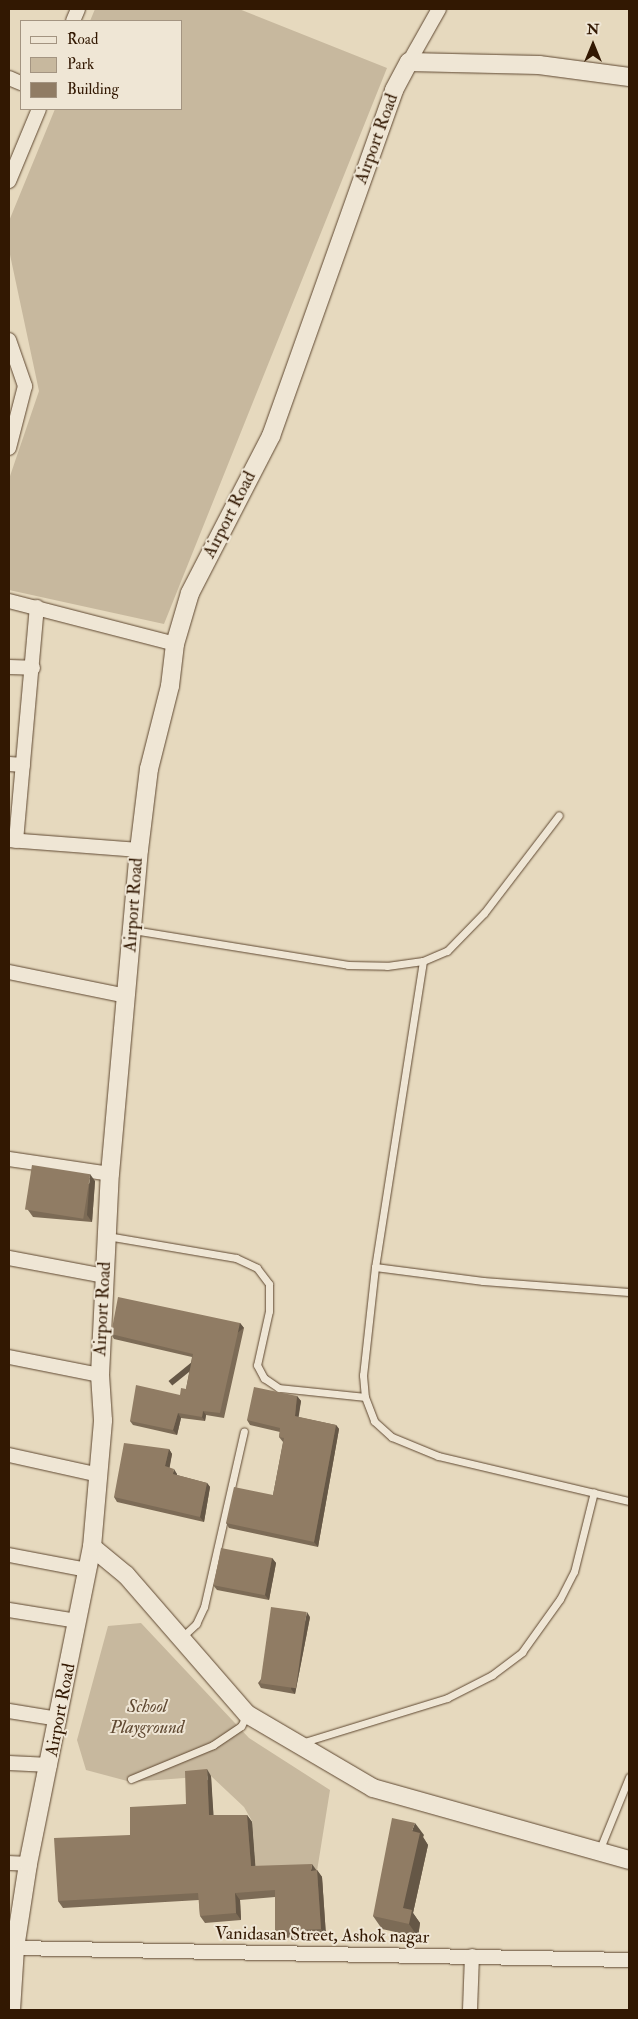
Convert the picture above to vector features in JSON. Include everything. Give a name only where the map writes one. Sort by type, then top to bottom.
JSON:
[{"type":"street","points":[[439,9],[409,62],[539,65],[629,77]]},
{"type":"street","name":"Airport Road","points":[[11,2010],[15,1948],[28,1864],[50,1765],[92,1547],[103,1420],[100,1375],[110,1174],[128,996],[139,850],[150,769],[170,686],[175,644],[190,592],[271,436],[394,90],[409,62]]},
{"type":"street","points":[[9,180],[39,110]]},
{"type":"street","points":[[9,341],[15,371],[25,386],[9,448]]},
{"type":"street","points":[[9,601],[175,644]]},
{"type":"street","points":[[37,607],[32,668],[16,765],[12,841],[139,850]]},
{"type":"street","points":[[9,667],[32,668]]},
{"type":"street","points":[[9,972],[128,996]]},
{"type":"street","points":[[9,1159],[110,1174]]},
{"type":"street","points":[[9,1258],[105,1276]]},
{"type":"street","points":[[9,1357],[100,1375]]},
{"type":"street","points":[[9,1456],[99,1475]]},
{"type":"street","points":[[92,1547],[126,1575],[247,1714],[373,1788],[629,1860]]},
{"type":"street","points":[[9,1555],[88,1570]]},
{"type":"street","points":[[9,1610],[78,1620]]},
{"type":"street","points":[[9,1712],[59,1719]]},
{"type":"street","points":[[9,1763],[50,1765]]},
{"type":"street","points":[[9,1863],[28,1864]]},
{"type":"street","name":"Vanidasan Street, Ashok nagar","points":[[15,1948],[629,1960]]},
{"type":"street","points":[[470,2010],[472,1956]]},
{"type":"lane","points":[[132,930],[348,965],[386,966],[423,961],[446,951],[484,912],[559,815]]},
{"type":"lane","points":[[423,961],[375,1267],[363,1375],[365,1398],[374,1421],[392,1437],[438,1456],[629,1501]]},
{"type":"lane","points":[[107,1236],[236,1258],[257,1268],[269,1284],[269,1311],[257,1365],[264,1378],[279,1388],[365,1398]]},
{"type":"lane","points":[[375,1267],[483,1281],[629,1292]]},
{"type":"lane","points":[[181,1638],[196,1624],[204,1607],[244,1431]]},
{"type":"lane","points":[[298,1744],[446,1698],[492,1675],[522,1652],[560,1600],[574,1572],[594,1492]]},
{"type":"lane","points":[[131,1779],[214,1746],[241,1726],[247,1714]]},
{"type":"lane","points":[[599,1851],[629,1777]]},
{"type":"green space","points":[[95,9],[239,9],[387,68],[164,624],[9,590],[9,479],[39,391],[9,250],[9,221],[55,110],[182,110],[182,20],[90,20]]},
{"type":"green space","name":"School Playground","points":[[141,1623],[249,1738],[330,1790],[317,1871],[256,1873],[252,1821],[244,1807],[211,1776],[131,1782],[86,1770],[77,1740],[108,1626]]},
{"type":"building","points":[[32,1165],[90,1174],[83,1219],[25,1209]]},
{"type":"building","points":[[118,1297],[240,1323],[220,1413],[203,1411],[202,1417],[178,1413],[173,1430],[130,1421],[136,1385],[180,1395],[181,1388],[186,1389],[193,1354],[111,1334]]},
{"type":"building","points":[[254,1387],[297,1396],[295,1416],[336,1425],[314,1542],[226,1523],[234,1487],[273,1495],[284,1438],[279,1437],[280,1428],[247,1420]]},
{"type":"building","points":[[124,1443],[169,1449],[165,1466],[174,1469],[173,1474],[207,1483],[200,1517],[114,1497]]},
{"type":"building","points":[[221,1548],[272,1558],[265,1595],[214,1585]]},
{"type":"building","points":[[271,1607],[307,1612],[296,1688],[260,1683]]},
{"type":"building","points":[[207,1769],[209,1815],[247,1815],[251,1866],[312,1864],[311,1871],[317,1870],[321,1929],[275,1931],[275,1890],[235,1893],[236,1913],[200,1916],[198,1893],[58,1901],[54,1838],[130,1835],[130,1807],[186,1804],[185,1771]]},
{"type":"building","points":[[392,1818],[415,1823],[412,1831],[420,1833],[403,1908],[412,1910],[409,1924],[373,1916]]}]
